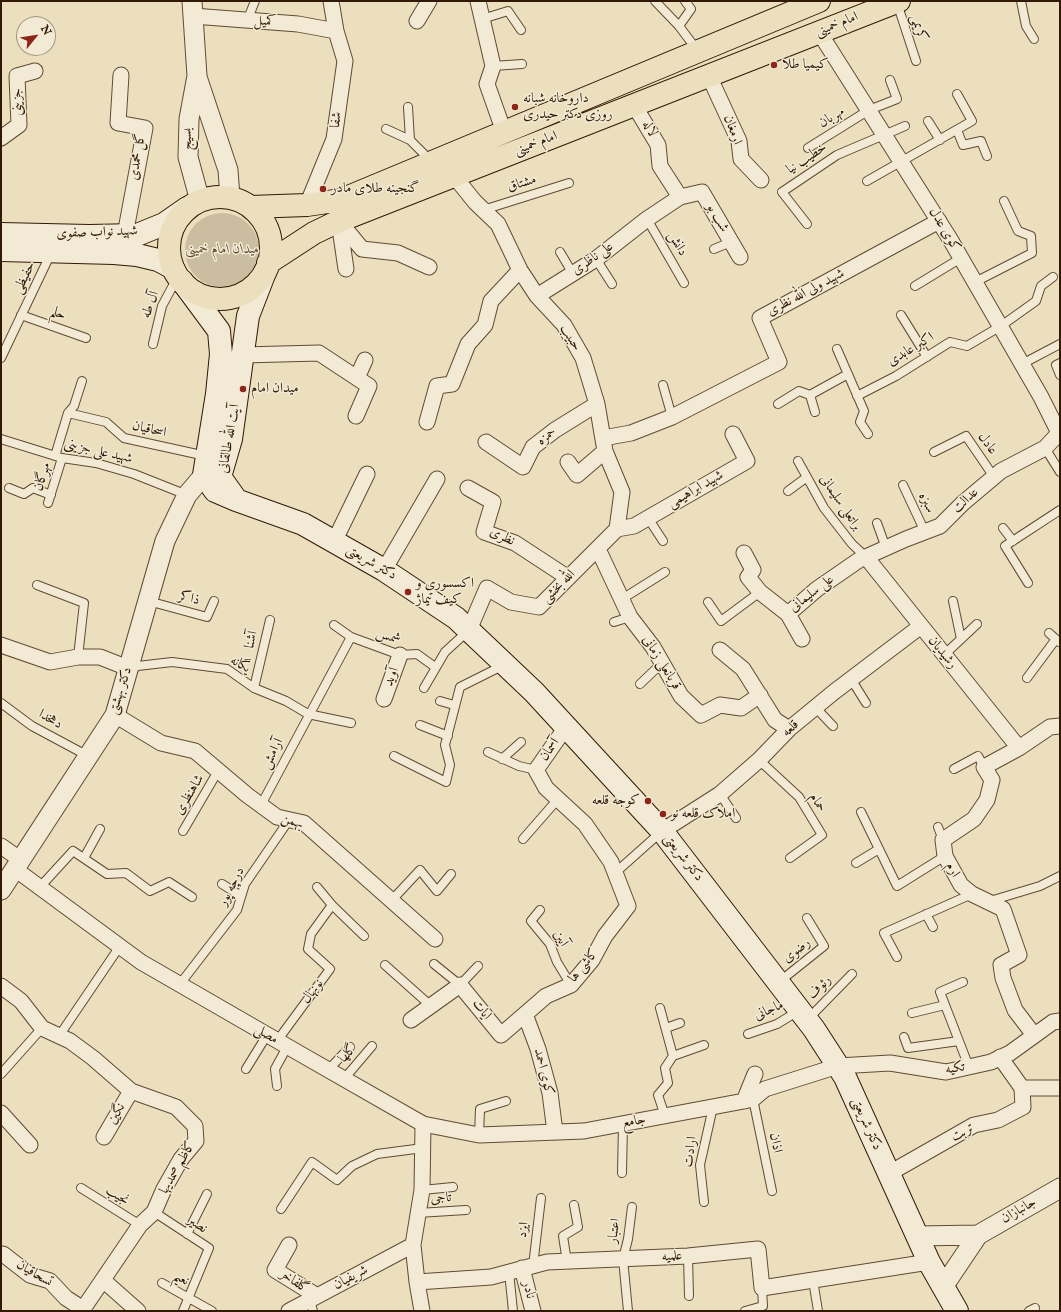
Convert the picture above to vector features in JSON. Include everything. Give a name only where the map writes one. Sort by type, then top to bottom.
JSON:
[{"type":"main road","name":"امام خمینی","points":[[266,267],[314,233],[339,221],[898,1]]},
{"type":"main road","name":"امام خمینی","points":[[250,207],[306,205],[341,200],[808,3]]},
{"type":"main road","points":[[808,3],[820,32]]},
{"type":"main road","points":[[214,197],[230,198],[245,203],[257,213],[266,226],[270,241],[270,257],[255,285],[242,294],[226,298],[205,296],[194,292],[178,275],[169,253],[170,236],[176,221],[193,205],[214,197]]},
{"type":"main road","name":"شهید نواب صفوی","points":[[1,234],[137,235],[164,224],[193,205]]},
{"type":"main road","name":"شهید نواب صفوی","points":[[1,250],[137,255],[158,260],[178,275]]},
{"type":"main road","name":"آیت الله طالقانی","points":[[236,500],[220,477],[231,438],[248,316],[266,267]]},
{"type":"main road","name":"آیت الله طالقانی","points":[[178,275],[219,331],[221,354],[217,394],[205,465],[215,491],[236,500]]},
{"type":"main road","name":"دکتر شریعتی","points":[[236,500],[303,524],[384,570],[456,618],[534,692],[662,831],[804,1015],[838,1066],[845,1078],[929,1262],[957,1311]]},
{"type":"street","name":"شفا","points":[[306,205],[334,139],[345,61],[336,32],[331,1]]},
{"type":"street","points":[[417,21],[429,1]]},
{"type":"street","points":[[478,1],[493,66],[487,84],[504,132]]},
{"type":"street","name":"کمیل","points":[[193,9],[247,21],[298,24],[336,32]]},
{"type":"street","name":"بسیج","points":[[193,9],[197,76],[189,119],[188,157],[193,205]]},
{"type":"street","name":"کوی عدل","points":[[820,32],[961,258],[1060,432]]},
{"type":"street","name":"جزینی","points":[[1,138],[19,125],[17,76],[35,71]]},
{"type":"street","name":"گل محمدی","points":[[121,75],[118,123],[145,128],[125,235]]},
{"type":"street","name":"بسیج","points":[[197,76],[228,170],[230,198]]},
{"type":"street","name":"ارمغان","points":[[709,76],[739,141],[741,159],[761,180]]},
{"type":"street","name":"لاله","points":[[634,105],[658,145],[660,166],[680,197]]},
{"type":"street","name":"حبیب","points":[[454,176],[483,210],[498,224],[520,270],[537,296],[564,325],[583,358],[597,404],[604,444],[622,492],[617,529]]},
{"type":"street","name":"شب بو","points":[[647,219],[680,197],[702,192],[740,257]]},
{"type":"street","name":"علی ناظری","points":[[537,296],[596,259],[647,219]]},
{"type":"street","points":[[339,221],[362,249],[398,253],[429,267]]},
{"type":"street","points":[[339,221],[346,269]]},
{"type":"street","name":"شهید ولی الله نظری","points":[[604,444],[672,417],[779,362],[760,318],[938,221]]},
{"type":"street","points":[[427,422],[437,386],[452,384],[468,344],[485,325],[491,301],[520,270]]},
{"type":"street","points":[[243,355],[319,353],[369,386],[356,416]]},
{"type":"street","points":[[357,378],[365,360]]},
{"type":"street","name":"حمزه","points":[[486,442],[523,467],[533,447],[556,430],[597,404]]},
{"type":"street","name":"عدالت","points":[[866,557],[940,526],[963,503],[1001,471],[1045,448],[1060,432]]},
{"type":"street","name":"شهید ابراهیمی","points":[[617,529],[634,526],[747,461],[733,434]]},
{"type":"street","points":[[568,462],[577,476],[604,444]]},
{"type":"street","name":"دکتر بهشتی","points":[[1,890],[115,715],[165,541],[187,495],[205,465]]},
{"type":"street","points":[[334,542],[367,474]]},
{"type":"street","points":[[384,570],[437,479]]},
{"type":"street","name":"نظری","points":[[468,488],[493,502],[484,532],[515,543],[567,577]]},
{"type":"street","name":"الله بخشی","points":[[469,630],[487,588],[511,602],[539,607],[567,577],[598,549],[617,529]]},
{"type":"street","name":"قربانعلی زمانی","points":[[598,549],[630,617],[653,647],[681,696],[701,715],[720,705],[741,708],[760,695]]},
{"type":"street","name":"علی سلیمانی","points":[[744,553],[753,570],[748,577],[760,592],[788,614],[817,589],[866,557]]},
{"type":"street","name":"رشیدیان","points":[[866,557],[1019,748]]},
{"type":"street","points":[[788,614],[802,639]]},
{"type":"street","name":"قلعه","points":[[662,831],[720,794],[759,760],[789,729],[815,707],[921,626]]},
{"type":"street","points":[[1,645],[50,662],[78,657],[100,657],[128,668]]},
{"type":"street","points":[[720,650],[743,670],[775,720],[789,729]]},
{"type":"street","name":"آوید","points":[[384,699],[400,655]]},
{"type":"street","name":"بهمن","points":[[115,715],[161,743],[195,751],[218,772],[277,817],[304,823],[435,939]]},
{"type":"street","points":[[984,767],[1019,748],[1050,727],[1060,726]]},
{"type":"street","name":"آسمان","points":[[536,770],[566,727]]},
{"type":"street","name":"ارم","points":[[984,767],[992,780],[987,800],[974,819],[940,833],[945,856],[961,885],[972,894],[990,901],[1003,909],[1019,955],[1001,965],[1002,978],[1015,1010],[1034,1035]]},
{"type":"street","name":"کاشی ها","points":[[501,1035],[546,996],[571,985],[592,960],[605,936],[628,906],[611,862],[585,824],[546,788],[536,770]]},
{"type":"street","name":"مصلی","points":[[1,846],[40,887],[141,962],[423,1124]]},
{"type":"street","points":[[411,1020],[460,985]]},
{"type":"street","name":"ایات","points":[[460,985],[501,1035]]},
{"type":"street","name":"کاظم صمدیها","points":[[1,986],[21,1001],[42,1028],[70,1041],[93,1058],[131,1091],[176,1108],[195,1126],[196,1140],[178,1165],[154,1212],[140,1225],[83,1309]]},
{"type":"street","name":"کوی احمد","points":[[525,1014],[538,1049],[550,1093],[555,1132]]},
{"type":"street","name":"تکیه","points":[[838,1066],[890,1063],[946,1072],[1000,1058],[1010,1053],[1053,1022],[1060,1021]]},
{"type":"street","points":[[1000,1058],[1022,1088],[1060,1088]]},
{"type":"street","name":"جامع","points":[[423,1124],[479,1135],[584,1131],[748,1100],[765,1089],[838,1066]]},
{"type":"street","points":[[748,1100],[755,1074]]},
{"type":"street","name":"تربت","points":[[888,1174],[974,1125],[998,1120],[1023,1107],[1022,1088]]},
{"type":"street","name":"نگین","points":[[104,1137],[131,1091]]},
{"type":"street","points":[[1,1113],[30,1145]]},
{"type":"street","points":[[422,1311],[412,1245],[422,1190],[423,1124]]},
{"type":"street","name":"جانبازان","points":[[943,1287],[978,1235],[1060,1188]]},
{"type":"street","name":"جانبازان","points":[[917,1236],[978,1235]]},
{"type":"street","name":"گلفاخر","points":[[289,1245],[275,1270],[313,1302]]},
{"type":"street","name":"شریفیان","points":[[289,1311],[313,1302],[412,1245]]},
{"type":"street","name":"علمیه","points":[[417,1282],[491,1277],[547,1262],[688,1256],[758,1249],[762,1288]]},
{"type":"street","name":"تسحاقیان","points":[[3,1254],[30,1275],[50,1281],[66,1298],[83,1309]]},
{"type":"street","points":[[762,1288],[929,1262]]},
{"type":"street","name":"نادر","points":[[521,1269],[533,1311]]},
{"type":"street","points":[[102,1280],[138,1311]]},
{"type":"lane","points":[[247,21],[255,1]]},
{"type":"lane","points":[[655,1],[679,26],[697,51]]},
{"type":"lane","points":[[679,26],[691,9],[685,1]]},
{"type":"lane","name":"کریمی","points":[[898,1],[916,61]]},
{"type":"lane","points":[[1021,1],[1026,26],[1034,39]]},
{"type":"lane","points":[[482,19],[508,11],[521,30]]},
{"type":"lane","points":[[493,66],[522,64]]},
{"type":"lane","name":"مهربان","points":[[808,148],[870,110],[897,99],[890,80]]},
{"type":"lane","points":[[867,181],[972,121],[957,94]]},
{"type":"lane","points":[[408,107],[410,140]]},
{"type":"lane","points":[[928,121],[940,140]]},
{"type":"lane","points":[[885,135],[905,126]]},
{"type":"lane","points":[[386,129],[410,140],[432,162]]},
{"type":"lane","points":[[956,130],[963,145],[982,141],[987,156]]},
{"type":"lane","name":"خطیب نیا","points":[[807,224],[782,192],[837,155],[885,135]]},
{"type":"lane","name":"مشتاق","points":[[483,210],[569,183]]},
{"type":"lane","points":[[975,282],[1032,253],[1030,236],[1018,231],[1004,201]]},
{"type":"lane","name":"دانش","points":[[647,219],[684,283]]},
{"type":"lane","points":[[714,249],[731,242]]},
{"type":"lane","name":"حفیظی","points":[[1,358],[52,252]]},
{"type":"lane","points":[[560,252],[573,274]]},
{"type":"lane","points":[[915,286],[961,258]]},
{"type":"lane","points":[[596,259],[612,284]]},
{"type":"lane","name":"آل طه","points":[[153,344],[162,306],[178,275]]},
{"type":"lane","name":"اکبر عابدی","points":[[857,396],[896,376],[950,342],[966,346],[1000,326],[1036,301],[1040,286],[1053,277]]},
{"type":"lane","name":"حلم","points":[[21,315],[86,338]]},
{"type":"lane","points":[[901,316],[927,357]]},
{"type":"lane","points":[[1022,364],[1060,344]]},
{"type":"lane","points":[[837,349],[864,411],[860,422],[868,434]]},
{"type":"lane","points":[[1060,363],[1056,365],[1060,375]]},
{"type":"lane","points":[[778,404],[799,391],[810,395],[848,374]]},
{"type":"lane","name":"مهرگان","points":[[48,503],[68,413],[74,406],[82,381]]},
{"type":"lane","points":[[663,385],[672,417]]},
{"type":"lane","points":[[810,395],[815,412]]},
{"type":"lane","name":"اسحاقیان","points":[[68,413],[106,422],[124,438],[205,465]]},
{"type":"lane","name":"عادل","points":[[934,452],[966,436],[994,477]]},
{"type":"lane","name":"شهید علی جزینی","points":[[1,439],[59,457],[96,463],[134,474],[187,495]]},
{"type":"lane","points":[[1045,448],[1060,472]]},
{"type":"lane","name":"براتعلی سلیمانی","points":[[798,461],[824,508],[852,544],[866,557]]},
{"type":"lane","points":[[788,491],[807,477]]},
{"type":"lane","name":"سبزه","points":[[903,485],[925,532]]},
{"type":"lane","points":[[9,488],[24,494],[34,488],[51,495]]},
{"type":"lane","points":[[1028,583],[1005,546],[1060,510]]},
{"type":"lane","points":[[648,518],[662,541]]},
{"type":"lane","points":[[877,523],[886,548]]},
{"type":"lane","points":[[1003,528],[1013,541]]},
{"type":"lane","points":[[622,599],[665,572]]},
{"type":"lane","points":[[36,585],[84,603],[78,657]]},
{"type":"lane","points":[[708,602],[721,621],[760,592]]},
{"type":"lane","name":"ذاکر","points":[[148,601],[207,617],[214,601]]},
{"type":"lane","points":[[953,601],[961,639]]},
{"type":"lane","points":[[614,622],[630,617]]},
{"type":"lane","name":"آشنا","points":[[254,688],[270,620]]},
{"type":"lane","name":"شمس","points":[[334,624],[351,636],[400,655],[417,654],[435,667]]},
{"type":"lane","points":[[944,655],[977,624]]},
{"type":"lane","points":[[424,688],[445,652],[469,630]]},
{"type":"lane","points":[[1026,678],[1058,641],[1049,632]]},
{"type":"lane","points":[[308,714],[351,636]]},
{"type":"lane","name":"یگانه","points":[[128,668],[172,662],[227,669],[254,688],[286,701],[308,714],[351,723]]},
{"type":"lane","points":[[640,684],[662,663]]},
{"type":"lane","points":[[394,756],[446,782],[450,765],[445,745],[454,705],[460,687],[505,664]]},
{"type":"lane","points":[[851,679],[866,703]]},
{"type":"lane","points":[[440,701],[454,705]]},
{"type":"lane","name":"دهخدا","points":[[1,703],[32,726],[88,756]]},
{"type":"lane","points":[[815,707],[832,726]]},
{"type":"lane","name":"آرامش","points":[[261,806],[308,714]]},
{"type":"lane","points":[[420,725],[448,736]]},
{"type":"lane","points":[[502,759],[521,742]]},
{"type":"lane","name":"آسمان","points":[[488,752],[519,766],[536,770]]},
{"type":"lane","points":[[954,769],[978,756],[984,767]]},
{"type":"lane","name":"حمام","points":[[759,760],[799,797],[822,836],[790,858]]},
{"type":"lane","name":"شاهنظری","points":[[183,831],[218,772]]},
{"type":"lane","points":[[720,794],[736,818]]},
{"type":"lane","points":[[523,839],[558,799]]},
{"type":"lane","points":[[861,812],[897,886],[945,856]]},
{"type":"lane","name":"درچه پور","points":[[180,984],[237,910],[245,884],[289,820]]},
{"type":"lane","points":[[84,858],[100,829]]},
{"type":"lane","points":[[615,873],[662,831]]},
{"type":"lane","points":[[856,863],[879,849]]},
{"type":"lane","points":[[40,887],[73,851],[107,874],[126,873],[150,891],[170,882],[192,897]]},
{"type":"lane","points":[[391,900],[420,870],[437,892],[451,874]]},
{"type":"lane","points":[[990,901],[1040,886],[1060,876]]},
{"type":"lane","points":[[222,884],[241,896]]},
{"type":"lane","points":[[317,886],[332,905],[364,936]]},
{"type":"lane","points":[[897,957],[884,932],[972,894]]},
{"type":"lane","name":"نونهال","points":[[277,1041],[330,969],[308,948],[311,934],[332,905]]},
{"type":"lane","name":"آیین","points":[[540,910],[531,921],[550,944],[557,962],[571,985]]},
{"type":"lane","points":[[926,914],[934,927]]},
{"type":"lane","name":"رضوی","points":[[778,982],[824,946],[807,918]]},
{"type":"lane","points":[[59,1036],[120,946]]},
{"type":"lane","name":"ایات","points":[[434,964],[460,985]]},
{"type":"lane","points":[[385,965],[431,1006]]},
{"type":"lane","points":[[460,985],[478,966]]},
{"type":"lane","name":"رئوف","points":[[804,1015],[852,974]]},
{"type":"lane","points":[[963,982],[940,992],[969,1067]]},
{"type":"lane","points":[[912,1013],[945,1005]]},
{"type":"lane","points":[[660,1008],[673,1056]]},
{"type":"lane","name":"ماجانی","points":[[748,1034],[804,1015]]},
{"type":"lane","points":[[666,1028],[680,1023]]},
{"type":"lane","points":[[1,1074],[42,1028]]},
{"type":"lane","points":[[904,1037],[908,1048],[959,1041]]},
{"type":"lane","points":[[246,1069],[277,1041]]},
{"type":"lane","points":[[277,1041],[275,1069],[277,1086]]},
{"type":"lane","points":[[665,1116],[658,1095],[668,1083],[666,1068],[673,1056],[704,1045]]},
{"type":"lane","name":"گلها","points":[[344,1079],[372,1046]]},
{"type":"lane","points":[[328,1070],[350,1047]]},
{"type":"lane","name":"اذان","points":[[748,1100],[772,1191]]},
{"type":"lane","points":[[479,1135],[480,1109],[506,1101]]},
{"type":"lane","name":"ارادت","points":[[704,1202],[700,1165],[713,1107]]},
{"type":"lane","points":[[622,1173],[623,1124]]},
{"type":"lane","points":[[281,1209],[312,1162],[337,1180],[352,1166],[377,1154],[423,1148]]},
{"type":"lane","points":[[422,1190],[453,1187]]},
{"type":"lane","name":"نجیب","points":[[81,1188],[140,1225]]},
{"type":"lane","points":[[186,1234],[207,1194]]},
{"type":"lane","name":"ایزد","points":[[513,1311],[521,1269],[541,1198]]},
{"type":"lane","points":[[567,1262],[563,1236],[578,1227],[574,1205]]},
{"type":"lane","name":"اعتبار","points":[[628,1311],[623,1259],[628,1239],[632,1207]]},
{"type":"lane","name":"تاجی","points":[[418,1213],[466,1210]]},
{"type":"lane","name":"نصیر","points":[[154,1212],[209,1248],[183,1311]]},
{"type":"lane","points":[[688,1256],[689,1296]]},
{"type":"lane","points":[[813,1280],[818,1311]]},
{"type":"lane","name":"نعیم","points":[[162,1283],[212,1311]]},
{"type":"lane","points":[[745,1311],[763,1306],[762,1288]]},
{"type":"green space","name":"میدان امام خمینی","points":[[222,213],[236,216],[248,224],[256,236],[259,250],[256,264],[248,276],[236,284],[222,287],[208,284],[196,276],[188,264],[185,250],[188,236],[196,224],[208,216]]},
{"type":"place","name":"کیمیا طلا","points":[[774,65]]},
{"type":"place","name":"داروخانه شبانه روزی دکتر حیدری","points":[[515,107]]},
{"type":"place","name":"گنجینه طلای مادر","points":[[323,189]]},
{"type":"place","name":"میدان امام","points":[[243,389]]},
{"type":"place","name":"اکسسوری و کیف تیماژ","points":[[408,592]]},
{"type":"place","name":"کوجه قلعه","points":[[648,801]]},
{"type":"place","name":"املاک قلعه نو","points":[[663,814]]}]
